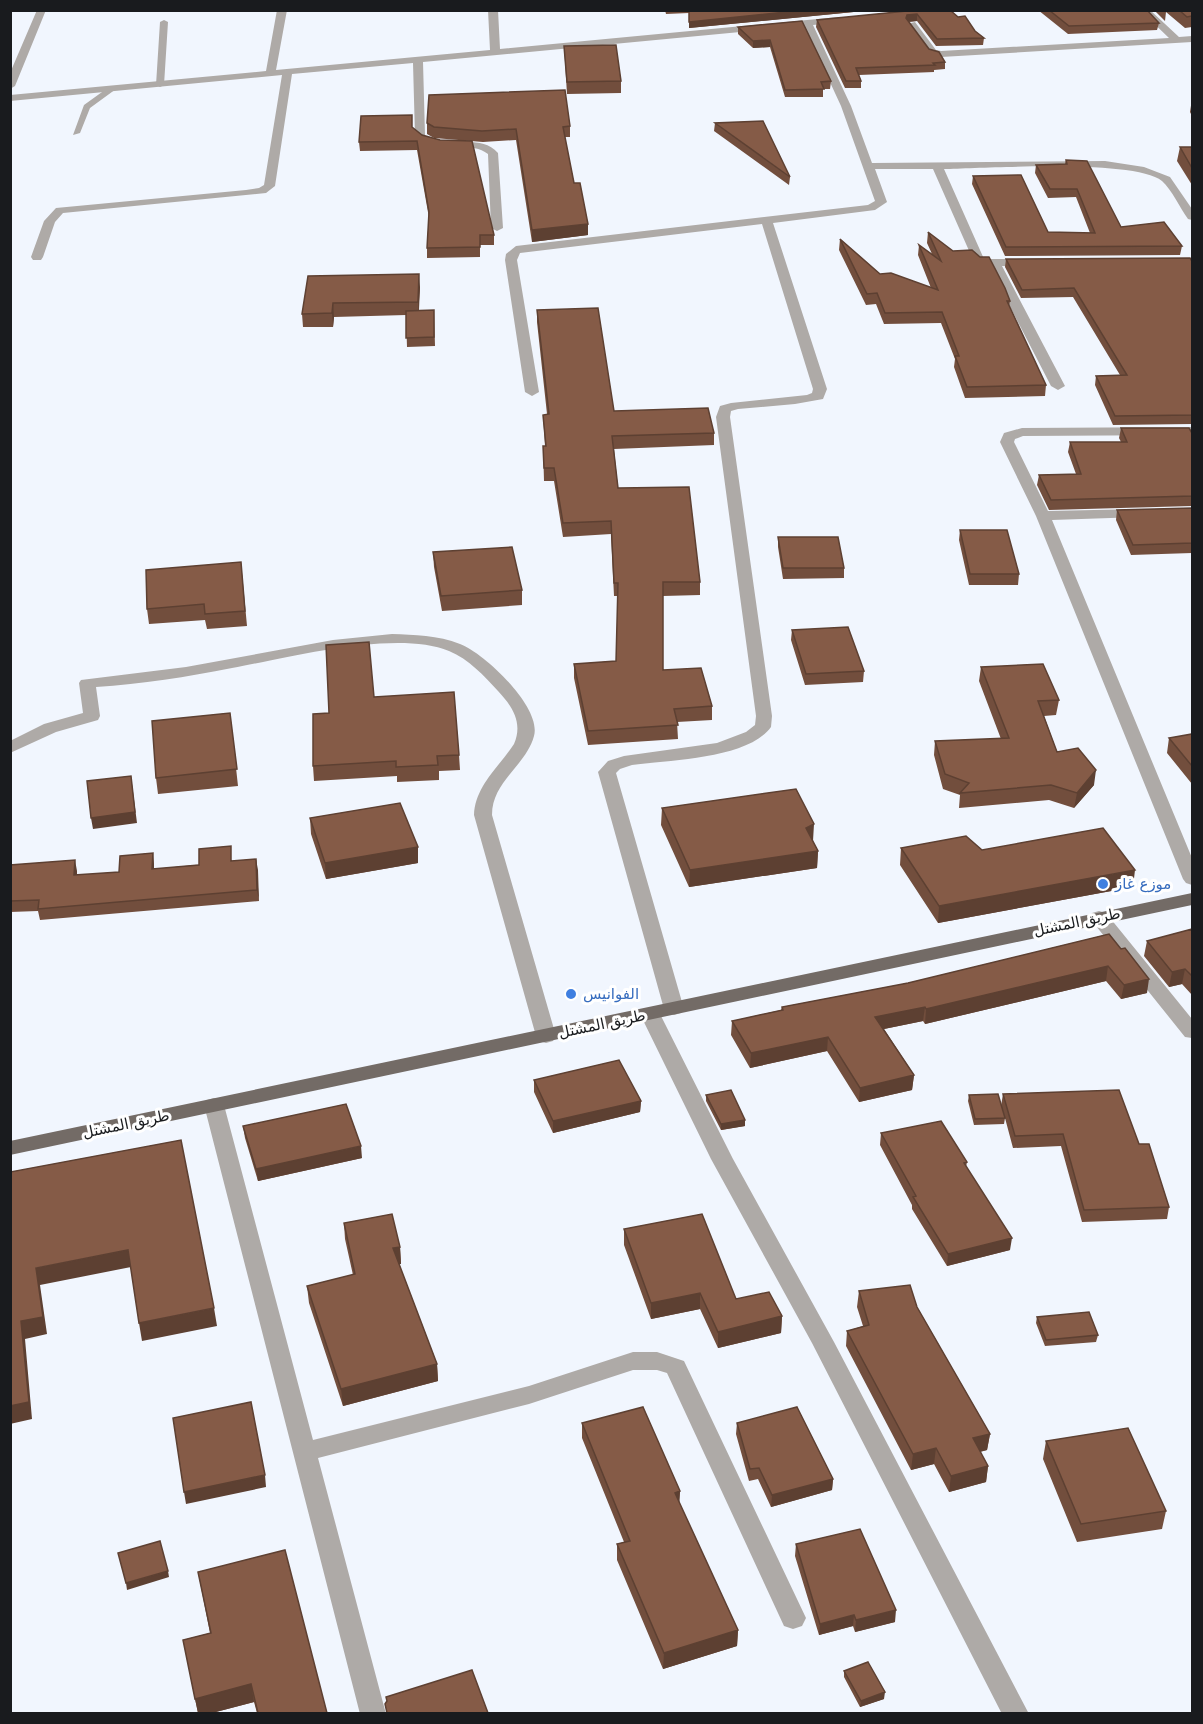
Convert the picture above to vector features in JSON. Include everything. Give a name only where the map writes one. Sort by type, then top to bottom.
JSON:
[{"type":"main road","name":"طريق المشتل","points":[[10,1148],[1192,899]]},
{"type":"street","points":[[10,86],[42,10]]},
{"type":"street","points":[[270,75],[282,10]]},
{"type":"street","points":[[493,10],[495,53]]},
{"type":"street","points":[[816,10],[822,22]]},
{"type":"street","points":[[1144,10],[1177,40]]},
{"type":"street","points":[[903,14],[915,13]]},
{"type":"street","points":[[10,98],[845,20]]},
{"type":"street","points":[[532,392],[512,260],[512,254],[516,250],[878,206],[880,199],[846,106],[807,23]]},
{"type":"street","points":[[912,24],[933,53],[940,54],[1192,39]]},
{"type":"street","points":[[418,60],[420,136],[423,141],[434,144],[489,148],[493,153],[496,228]]},
{"type":"street","points":[[37,257],[50,222],[60,210],[246,193],[262,191],[269,186],[287,73]]},
{"type":"street","points":[[868,166],[1105,164],[1126,166],[1166,179],[1192,217]]},
{"type":"street","points":[[937,165],[980,262],[1041,263]]},
{"type":"street","points":[[674,1009],[607,772],[614,765],[630,760],[735,745],[754,736],[763,728],[764,716],[723,417],[725,409],[736,405],[806,400],[818,396],[820,389],[767,221]]},
{"type":"street","points":[[994,264],[1058,386]]},
{"type":"street","points":[[1192,431],[1022,432],[1009,436],[1008,442],[1043,516],[1192,879]]},
{"type":"street","points":[[1043,516],[1158,513]]},
{"type":"street","points":[[10,748],[50,728],[92,716],[87,683],[126,680],[218,666],[323,646],[371,641],[416,641],[450,645],[474,657],[512,696],[524,714],[528,732],[484,799],[483,815],[546,1036]]},
{"type":"street","points":[[1099,917],[1192,1032]]},
{"type":"street","points":[[650,1014],[722,1159],[822,1342],[1016,1713]]},
{"type":"street","points":[[214,1106],[374,1713]]},
{"type":"street","points":[[305,1452],[529,1395],[633,1361],[657,1361],[676,1367],[793,1618]]},
{"type":"lane","points":[[160,85],[164,22]]},
{"type":"lane","points":[[76,133],[87,107],[112,89]]},
{"type":"building","points":[[689,10],[806,10],[689,22]]},
{"type":"building","points":[[917,10],[950,10],[958,17],[965,16],[975,31],[984,38],[937,39],[917,14],[907,15],[906,18],[929,49],[939,52],[945,62],[933,63],[935,65],[856,68],[861,81],[846,81],[817,20]]},
{"type":"building","points":[[1049,10],[1147,10],[1159,23],[1069,26]]},
{"type":"building","points":[[1179,10],[1192,10],[1192,16],[1187,17]]},
{"type":"building","points":[[802,21],[831,81],[821,82],[824,89],[785,90],[770,40],[753,41],[738,27]]},
{"type":"building","points":[[616,45],[621,81],[567,82],[564,46]]},
{"type":"building","points":[[565,90],[570,126],[563,127],[574,183],[580,183],[588,224],[532,230],[516,129],[482,131],[434,127],[427,123],[429,95]]},
{"type":"building","points":[[412,115],[412,127],[422,135],[440,140],[472,141],[494,235],[480,235],[480,247],[427,248],[429,212],[417,141],[359,142],[361,116]]},
{"type":"building","points":[[763,121],[790,177],[715,123]]},
{"type":"building","points":[[1180,147],[1192,147],[1192,168]]},
{"type":"building","points":[[1066,160],[1087,161],[1121,227],[1164,222],[1182,246],[1006,247],[973,176],[1021,175],[1048,232],[1095,233],[1077,189],[1050,189],[1036,165],[1067,164]]},
{"type":"building","points":[[928,232],[953,251],[972,250],[980,257],[989,257],[1005,288],[1010,301],[1007,301],[1046,385],[967,387],[955,356],[959,356],[942,312],[885,313],[877,293],[867,294],[840,239],[880,274],[891,273],[938,290],[919,245],[941,261]]},
{"type":"building","points":[[1190,258],[1192,261],[1192,415],[1115,416],[1096,376],[1127,375],[1074,288],[1022,290],[1006,259]]},
{"type":"building","points":[[419,274],[418,302],[333,303],[332,313],[302,314],[308,276]]},
{"type":"building","points":[[598,308],[614,411],[708,408],[714,433],[612,436],[618,488],[689,487],[700,582],[663,582],[663,670],[701,668],[712,706],[674,709],[678,725],[588,731],[574,664],[616,661],[618,583],[614,583],[611,521],[563,523],[554,468],[544,468],[543,446],[546,446],[543,415],[549,414],[537,310]]},
{"type":"building","points":[[434,310],[434,337],[406,338],[406,311]]},
{"type":"building","points":[[1121,428],[1189,428],[1192,433],[1192,496],[1051,500],[1039,475],[1081,474],[1070,442],[1127,442]]},
{"type":"building","points":[[1192,508],[1192,543],[1133,545],[1117,510]]},
{"type":"building","points":[[960,530],[1007,530],[1019,574],[970,574]]},
{"type":"building","points":[[778,537],[838,537],[844,568],[783,568]]},
{"type":"building","points":[[512,547],[522,590],[441,596],[433,552]]},
{"type":"building","points":[[241,562],[245,611],[205,614],[204,604],[147,609],[146,570]]},
{"type":"building","points":[[848,627],[864,671],[806,674],[792,630]]},
{"type":"building","points":[[369,642],[374,697],[454,692],[459,755],[437,756],[438,765],[396,767],[396,761],[313,766],[313,714],[329,713],[326,645]]},
{"type":"building","points":[[1043,664],[1059,700],[1038,701],[1057,752],[1078,748],[1096,770],[1077,793],[1051,785],[960,793],[969,783],[945,774],[935,741],[1009,738],[981,667]]},
{"type":"building","points":[[230,713],[237,769],[156,778],[152,721]]},
{"type":"building","points":[[1192,734],[1192,766],[1169,738]]},
{"type":"building","points":[[131,776],[135,812],[91,818],[87,781]]},
{"type":"building","points":[[796,789],[814,824],[806,828],[818,851],[690,870],[662,808]]},
{"type":"building","points":[[400,803],[418,847],[325,863],[310,818]]},
{"type":"building","points":[[1103,828],[1135,870],[939,906],[901,848],[966,836],[982,850]]},
{"type":"building","points":[[231,846],[231,861],[256,859],[257,890],[38,909],[39,900],[10,901],[10,865],[75,860],[74,875],[119,872],[120,856],[153,853],[152,869],[199,865],[199,849]]},
{"type":"building","points":[[1192,929],[1192,976],[1185,969],[1172,972],[1147,941]]},
{"type":"building","points":[[1109,934],[1121,949],[1125,948],[1149,979],[1124,985],[1108,966],[926,1009],[925,1007],[875,1017],[914,1075],[860,1088],[828,1037],[751,1053],[732,1021],[783,1010],[782,1007],[908,983]]},
{"type":"building","points":[[619,1060],[641,1101],[553,1121],[534,1080]]},
{"type":"building","points":[[731,1090],[745,1120],[721,1124],[706,1095]]},
{"type":"building","points":[[1119,1090],[1139,1144],[1149,1144],[1169,1207],[1084,1210],[1063,1134],[1015,1136],[1003,1094]]},
{"type":"building","points":[[998,1094],[1005,1118],[975,1119],[969,1095]]},
{"type":"building","points":[[346,1104],[361,1146],[256,1169],[243,1126]]},
{"type":"building","points":[[941,1121],[967,1162],[964,1163],[1012,1238],[948,1254],[913,1197],[916,1196],[881,1133]]},
{"type":"building","points":[[181,1140],[214,1308],[139,1323],[128,1250],[36,1268],[43,1317],[21,1321],[29,1402],[10,1406],[10,1172]]},
{"type":"building","points":[[392,1214],[400,1247],[393,1248],[437,1364],[341,1389],[307,1286],[355,1274],[344,1223]]},
{"type":"building","points":[[702,1214],[736,1299],[769,1292],[782,1316],[718,1332],[700,1293],[651,1303],[624,1229]]},
{"type":"building","points":[[910,1285],[917,1307],[990,1434],[973,1438],[988,1466],[951,1476],[936,1448],[913,1454],[847,1331],[869,1325],[859,1291]]},
{"type":"building","points":[[1089,1312],[1098,1335],[1046,1340],[1037,1317]]},
{"type":"building","points":[[251,1402],[265,1475],[184,1492],[173,1418]]},
{"type":"building","points":[[643,1407],[680,1491],[675,1493],[738,1630],[664,1653],[617,1544],[630,1541],[582,1423]]},
{"type":"building","points":[[797,1407],[833,1479],[772,1495],[759,1468],[750,1469],[737,1423]]},
{"type":"building","points":[[1128,1428],[1166,1511],[1081,1524],[1046,1441]]},
{"type":"building","points":[[860,1529],[896,1610],[856,1620],[854,1615],[820,1624],[796,1544]]},
{"type":"building","points":[[160,1541],[168,1571],[126,1583],[118,1553]]},
{"type":"building","points":[[285,1550],[327,1713],[258,1713],[251,1684],[195,1699],[183,1640],[211,1633],[198,1572]]},
{"type":"building","points":[[868,1662],[885,1692],[861,1701],[844,1671]]},
{"type":"building","points":[[472,1670],[488,1713],[387,1713],[386,1697]]},
{"type":"place","name":"موزع غاز","points":[[1103,884]]},
{"type":"place","name":"الفوانيس","points":[[571,994]]}]
